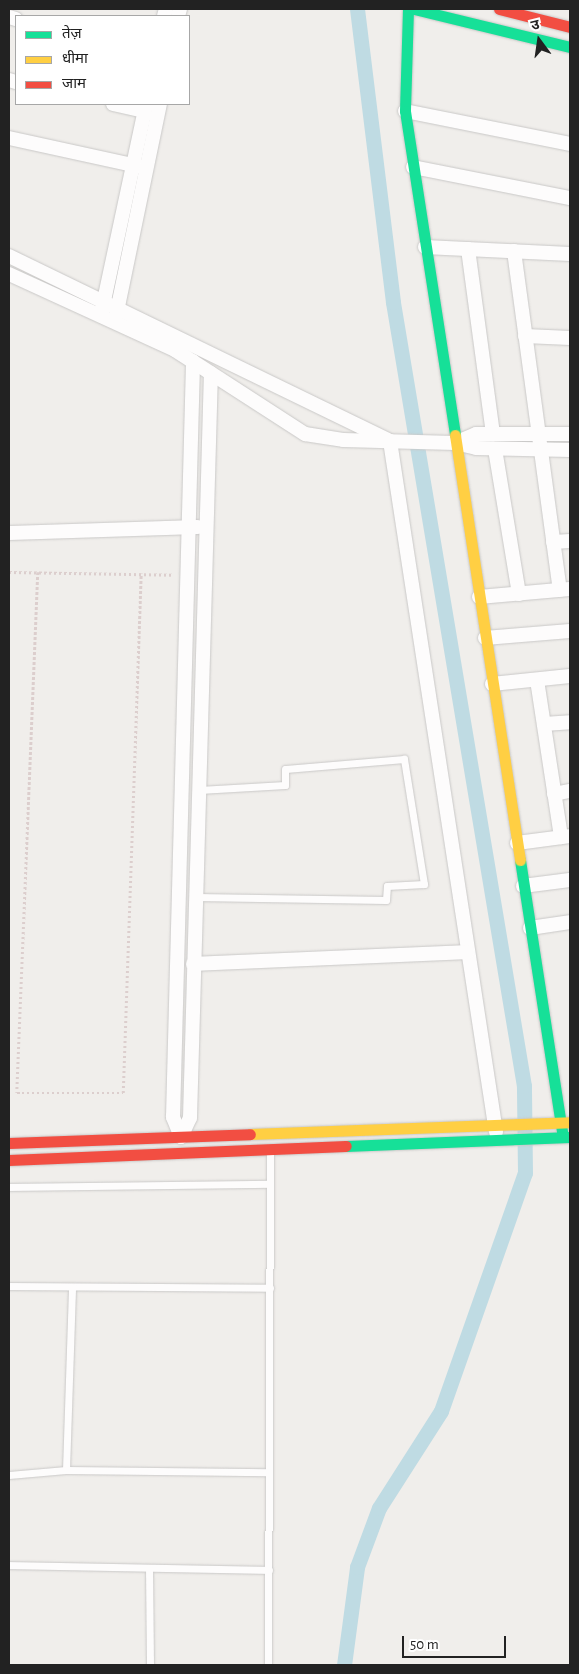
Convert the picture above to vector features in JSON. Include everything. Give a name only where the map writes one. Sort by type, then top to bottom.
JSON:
[{"type":"street","points":[[9,1160],[270,1152],[562,1137],[479,597],[448,443],[425,247],[405,111],[408,9]]},
{"type":"street","points":[[414,9],[570,47]]},
{"type":"street","points":[[499,9],[570,27]]},
{"type":"street","points":[[117,315],[159,109],[124,105]]},
{"type":"street","points":[[101,316],[145,107]]},
{"type":"street","points":[[405,111],[570,144]]},
{"type":"street","points":[[9,138],[147,168]]},
{"type":"street","points":[[413,167],[570,198]]},
{"type":"street","points":[[425,247],[570,254]]},
{"type":"street","points":[[468,249],[493,434]]},
{"type":"street","points":[[479,597],[565,590],[554,542],[540,449],[514,251]]},
{"type":"street","points":[[9,256],[104,301],[117,315],[305,434],[448,443],[496,449],[570,450]]},
{"type":"street","points":[[9,274],[101,316],[117,315],[395,441]]},
{"type":"street","points":[[526,336],[570,338]]},
{"type":"street","points":[[181,1137],[173,1117],[193,362]]},
{"type":"street","points":[[181,1137],[190,1118],[211,373]]},
{"type":"street","points":[[448,443],[476,434],[570,434]]},
{"type":"street","points":[[395,441],[468,952],[503,1140]]},
{"type":"street","points":[[496,449],[519,594]]},
{"type":"street","points":[[9,533],[206,527]]},
{"type":"street","points":[[554,542],[570,541]]},
{"type":"street","points":[[485,638],[570,631]]},
{"type":"street","points":[[492,684],[570,676]]},
{"type":"street","points":[[517,843],[565,837],[554,794],[537,680]]},
{"type":"street","points":[[544,724],[570,722]]},
{"type":"street","points":[[554,794],[570,792]]},
{"type":"street","points":[[181,817],[198,818]]},
{"type":"street","points":[[523,886],[570,880]]},
{"type":"street","points":[[530,928],[570,922]]},
{"type":"street","points":[[193,964],[468,952]]},
{"type":"street","points":[[9,1143],[561,1122]]},
{"type":"lane","points":[[195,898],[386,900],[386,886],[424,884],[404,759],[285,769],[285,785],[199,790]]},
{"type":"lane","points":[[268,1665],[271,1134]]},
{"type":"lane","points":[[9,1186],[270,1184]]},
{"type":"lane","points":[[9,1286],[270,1288]]},
{"type":"lane","points":[[66,1470],[72,1287]]},
{"type":"lane","points":[[9,1475],[66,1470],[269,1472]]},
{"type":"lane","points":[[9,1565],[268,1570]]},
{"type":"lane","points":[[149,1568],[150,1665]]},
{"type":"path","points":[[9,572],[140,573],[187,576]]},
{"type":"path","points":[[38,572],[17,1093],[123,1093],[140,573]]},
{"type":"waterway","points":[[344,1665],[357,1567],[379,1508],[441,1411],[525,1173],[524,1086],[393,302],[357,9]]},
{"type":"traffic: fast","points":[[408,9],[405,111],[455,435]]},
{"type":"traffic: fast","points":[[414,9],[570,47]]},
{"type":"traffic: fast","points":[[520,860],[563,1137]]},
{"type":"traffic: fast","points":[[346,1146],[570,1137]]},
{"type":"traffic: slow","points":[[455,435],[520,860]]},
{"type":"traffic: slow","points":[[250,1134],[570,1122]]},
{"type":"traffic: jam","points":[[499,9],[570,27]]},
{"type":"traffic: jam","points":[[9,1143],[250,1134]]},
{"type":"traffic: jam","points":[[9,1160],[346,1146]]}]
